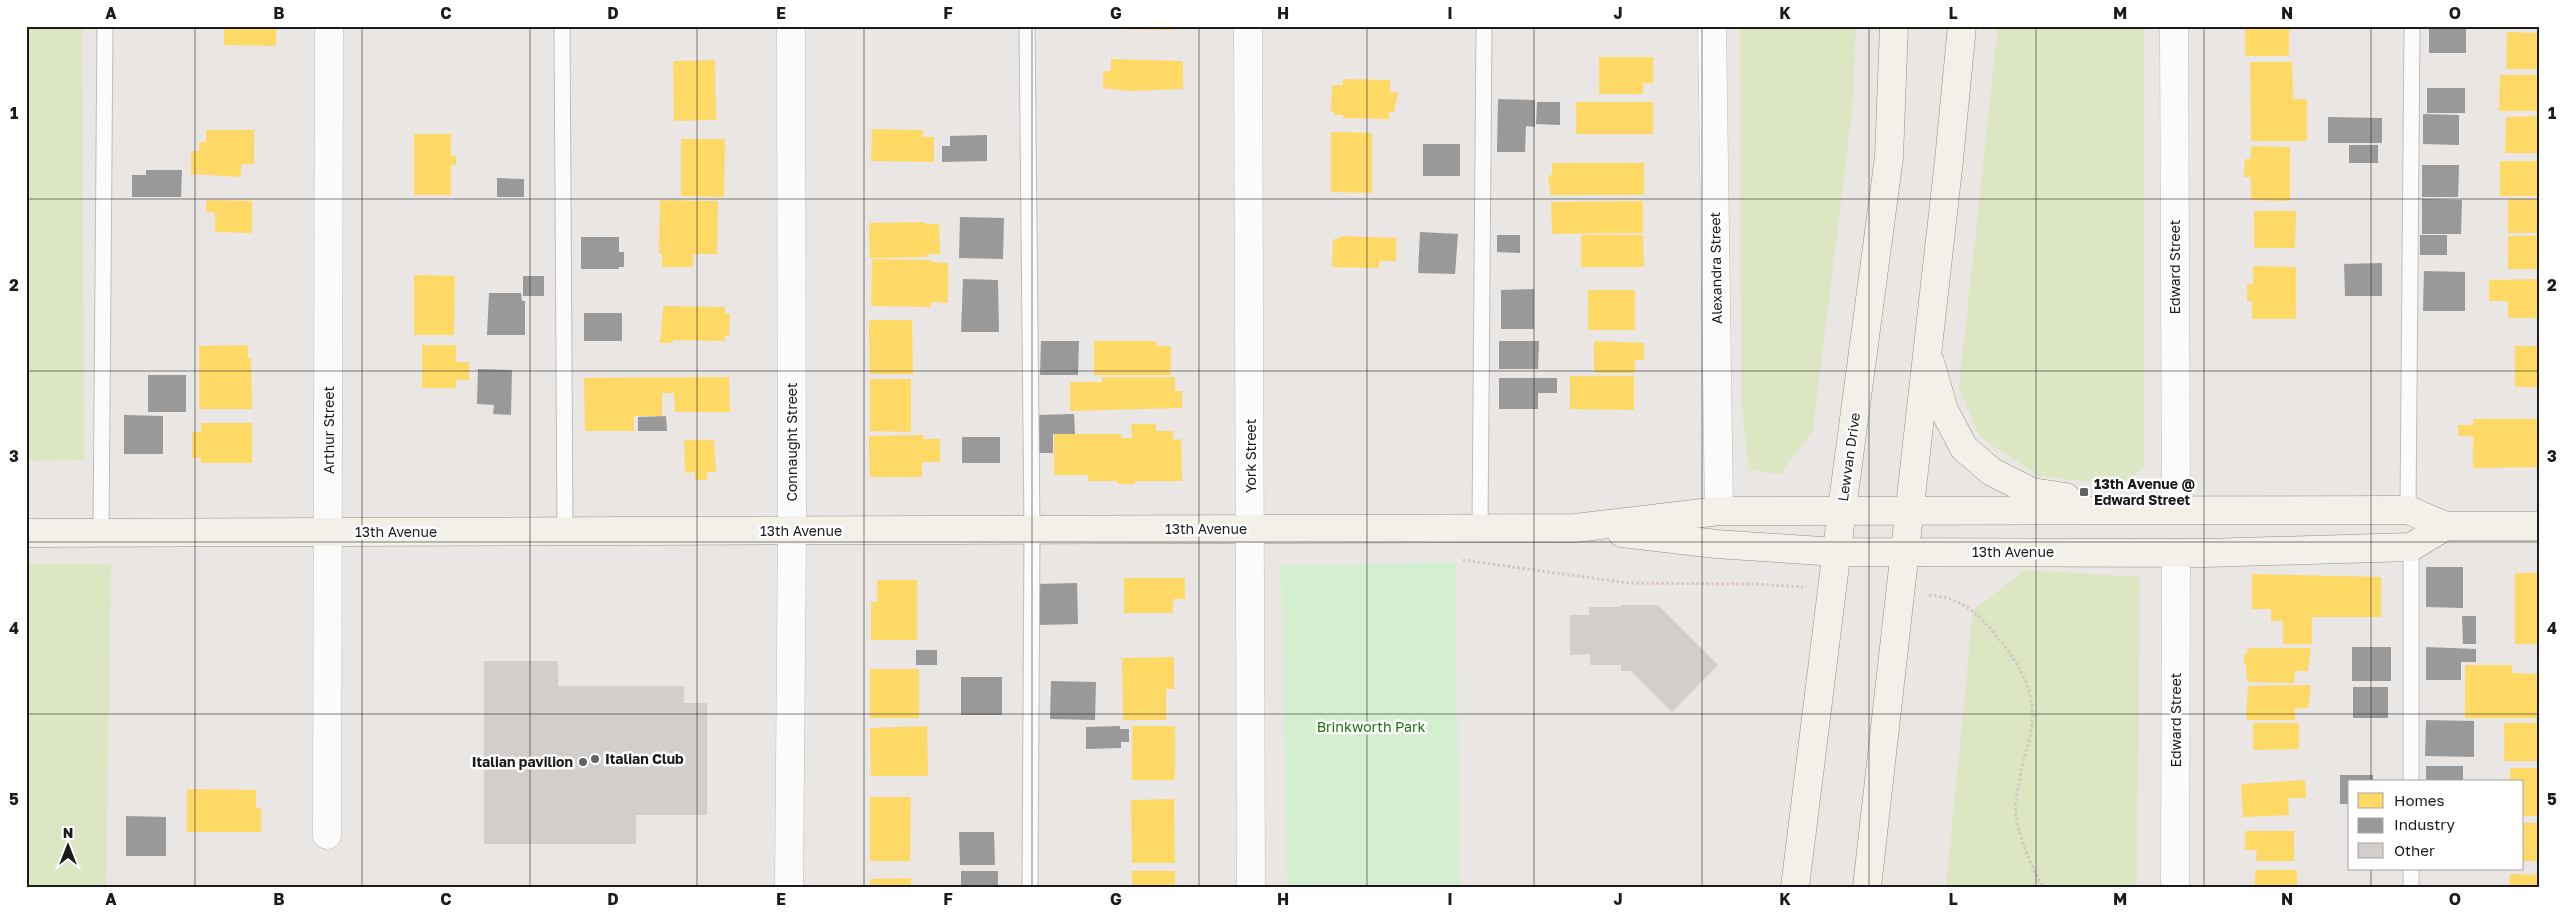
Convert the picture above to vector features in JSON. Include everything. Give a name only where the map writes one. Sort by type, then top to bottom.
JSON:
[{"type":"street","name":"Arthur Street","points":[[326,835],[329,532],[329,26]]},
{"type":"street","name":"Connaught Street","points":[[789,887],[792,531],[791,26]]},
{"type":"street","name":"York Street","points":[[1248,26],[1251,887]]},
{"type":"street","name":"Alexandra Street","points":[[1712,26],[1719,511]]},
{"type":"street","name":"Lewvan Drive","points":[[1795,887],[1836,552],[1889,157],[1894,26]]},
{"type":"street","points":[[1867,887],[1903,552],[1949,160],[1962,26]]},
{"type":"street","name":"Edward Street","points":[[2174,26],[2176,508]]},
{"type":"street","points":[[1926,349],[1944,410],[1964,448],[1992,472],[2032,492],[2147,508]]},
{"type":"street","name":"13th Avenue","points":[[1575,528],[1719,511],[2147,508],[2408,510],[2446,526],[2540,526]]},
{"type":"street","name":"13th Avenue","points":[[26,534],[1575,528],[1716,544],[1836,552],[2176,553],[2411,547],[2446,526]]},
{"type":"street","name":"Edward Street","points":[[2176,553],[2176,887]]},
{"type":"lane","points":[[101,533],[105,26]]},
{"type":"lane","points":[[562,26],[565,531]]},
{"type":"lane","points":[[1027,26],[1032,530],[1030,887]]},
{"type":"lane","points":[[1480,528],[1484,26]]},
{"type":"lane","points":[[2408,510],[2412,26]]},
{"type":"lane","points":[[2411,547],[2411,780]]},
{"type":"lane","points":[[2411,870],[2411,887]]},
{"type":"path","points":[[1461,560],[1628,583],[1799,586]]},
{"type":"path","points":[[1945,596],[1966,604],[1988,626],[2016,660],[2024,674],[2031,704],[2031,724],[2015,800],[2016,816],[2028,855],[2043,887]]},
{"type":"green space","points":[[26,26],[82,26],[84,460],[26,461]]},
{"type":"green space","points":[[1740,26],[1856,26],[1852,112],[1813,430],[1781,474],[1749,470],[1741,399]]},
{"type":"green space","points":[[1998,26],[2144,26],[2144,468],[2120,485],[2039,476],[1980,437],[1959,388]]},
{"type":"green space","name":"Brinkworth Park","points":[[1455,562],[1460,887],[1287,887],[1281,566]]},
{"type":"green space","points":[[26,564],[111,564],[106,887],[26,887]]},
{"type":"green space","points":[[2025,570],[2140,577],[2137,887],[1946,887],[1973,610]]},
{"type":"building: Homes","points":[[224,26],[276,26],[276,46],[224,45]]},
{"type":"building: Homes","points":[[1122,26],[1173,26],[1173,30],[1122,29]]},
{"type":"building: Homes","points":[[1633,26],[1649,26],[1649,28],[1633,28]]},
{"type":"building: Homes","points":[[2245,26],[2289,26],[2289,56],[2245,56]]},
{"type":"building: Homes","points":[[2507,32],[2540,33],[2540,69],[2506,69]]},
{"type":"building: Homes","points":[[1599,57],[1653,57],[1653,83],[1643,83],[1643,94],[1599,94]]},
{"type":"building: Homes","points":[[1111,59],[1183,61],[1183,89],[1130,91],[1103,88],[1103,71],[1111,71]]},
{"type":"building: Homes","points":[[715,60],[716,120],[674,121],[673,61]]},
{"type":"building: Homes","points":[[2250,62],[2292,62],[2293,99],[2307,99],[2307,141],[2251,141]]},
{"type":"building: Homes","points":[[2500,75],[2540,75],[2540,111],[2499,111]]},
{"type":"building: Homes","points":[[1343,79],[1390,80],[1390,92],[1398,93],[1394,112],[1389,112],[1389,119],[1343,118],[1343,115],[1334,115],[1334,112],[1331,112],[1332,85],[1343,85]]},
{"type":"building: Homes","points":[[1576,102],[1653,102],[1653,134],[1576,134]]},
{"type":"building: Homes","points":[[2540,116],[2540,153],[2505,153],[2506,117]]},
{"type":"building: Homes","points":[[872,129],[923,130],[923,137],[934,137],[934,162],[871,161]]},
{"type":"building: Homes","points":[[206,130],[254,130],[254,164],[241,164],[241,177],[191,174],[191,151],[199,151],[199,142],[206,142]]},
{"type":"building: Homes","points":[[1331,132],[1372,133],[1372,193],[1331,192]]},
{"type":"building: Homes","points":[[414,134],[451,134],[451,156],[456,156],[456,165],[451,165],[451,195],[414,195]]},
{"type":"building: Homes","points":[[681,139],[725,139],[724,197],[681,196]]},
{"type":"building: Homes","points":[[2251,146],[2290,147],[2290,201],[2251,200],[2251,177],[2244,177],[2245,159],[2251,159]]},
{"type":"building: Homes","points":[[2500,161],[2540,161],[2540,196],[2500,196]]},
{"type":"building: Homes","points":[[1552,163],[1644,163],[1644,195],[1551,195],[1548,177],[1552,174]]},
{"type":"building: Homes","points":[[2508,199],[2540,199],[2540,233],[2508,233]]},
{"type":"building: Homes","points":[[660,200],[718,201],[717,254],[693,254],[693,267],[662,267],[662,254],[659,254]]},
{"type":"building: Homes","points":[[206,201],[252,201],[252,233],[215,232],[215,212],[206,212]]},
{"type":"building: Homes","points":[[1643,201],[1643,233],[1552,234],[1551,202]]},
{"type":"building: Homes","points":[[2254,211],[2296,211],[2295,248],[2254,248]]},
{"type":"building: Homes","points":[[925,222],[925,224],[939,224],[940,254],[927,254],[927,257],[870,258],[869,223]]},
{"type":"building: Homes","points":[[1581,235],[1643,235],[1644,267],[1581,267]]},
{"type":"building: Homes","points":[[1340,236],[1396,238],[1396,261],[1379,261],[1379,268],[1332,267],[1333,239],[1340,239]]},
{"type":"building: Homes","points":[[2508,236],[2540,236],[2540,269],[2508,269]]},
{"type":"building: Homes","points":[[872,259],[931,260],[931,262],[948,263],[948,303],[931,302],[931,307],[871,306]]},
{"type":"building: Homes","points":[[2253,266],[2296,267],[2296,319],[2252,319],[2252,301],[2247,301],[2247,284],[2253,284]]},
{"type":"building: Homes","points":[[414,275],[455,276],[454,335],[414,335]]},
{"type":"building: Homes","points":[[2540,279],[2540,318],[2508,318],[2508,301],[2489,301],[2489,280]]},
{"type":"building: Homes","points":[[1588,290],[1635,290],[1635,330],[1588,330]]},
{"type":"building: Homes","points":[[663,306],[725,307],[725,314],[730,314],[729,336],[725,336],[725,341],[673,340],[673,343],[660,343]]},
{"type":"building: Homes","points":[[869,320],[912,320],[913,374],[870,374]]},
{"type":"building: Homes","points":[[1094,341],[1156,341],[1156,346],[1171,346],[1171,375],[1094,375]]},
{"type":"building: Homes","points":[[1594,341],[1644,343],[1644,360],[1635,360],[1635,373],[1594,373]]},
{"type":"building: Homes","points":[[248,345],[248,358],[251,358],[252,409],[199,409],[199,346]]},
{"type":"building: Homes","points":[[422,345],[456,345],[456,362],[469,362],[469,380],[456,380],[456,388],[422,388]]},
{"type":"building: Homes","points":[[2515,346],[2540,346],[2540,387],[2515,387]]},
{"type":"building: Homes","points":[[1570,376],[1634,376],[1634,410],[1570,409]]},
{"type":"building: Homes","points":[[729,377],[730,412],[675,412],[674,393],[662,393],[662,416],[634,416],[634,431],[585,431],[584,378]]},
{"type":"building: Homes","points":[[1102,377],[1175,377],[1175,391],[1182,391],[1182,408],[1070,411],[1070,382],[1102,382]]},
{"type":"building: Homes","points":[[870,379],[911,379],[911,432],[870,431]]},
{"type":"building: Homes","points":[[2473,419],[2540,419],[2540,467],[2473,468],[2473,436],[2458,436],[2458,425],[2473,425]]},
{"type":"building: Homes","points":[[201,423],[252,423],[252,463],[201,463],[201,458],[192,458],[192,432],[201,432]]},
{"type":"building: Homes","points":[[1131,424],[1156,424],[1156,431],[1173,431],[1173,440],[1181,439],[1182,481],[1135,481],[1135,484],[1117,484],[1117,481],[1088,481],[1088,475],[1054,475],[1054,434],[1121,434],[1121,438],[1132,438]]},
{"type":"building: Homes","points":[[923,435],[923,439],[940,439],[940,462],[922,462],[922,477],[870,477],[869,436]]},
{"type":"building: Homes","points":[[684,440],[714,440],[716,472],[707,472],[707,480],[695,480],[695,472],[685,473]]},
{"type":"building: Homes","points":[[2515,573],[2540,573],[2540,644],[2515,644]]},
{"type":"building: Homes","points":[[2252,574],[2381,577],[2381,617],[2312,617],[2312,644],[2283,644],[2283,621],[2271,621],[2271,609],[2252,609]]},
{"type":"building: Homes","points":[[1124,578],[1185,578],[1185,599],[1173,599],[1173,613],[1124,613]]},
{"type":"building: Homes","points":[[877,580],[917,580],[917,640],[871,640],[871,602],[877,602]]},
{"type":"building: Homes","points":[[2248,648],[2311,648],[2308,671],[2295,671],[2294,683],[2247,682],[2244,654],[2247,654]]},
{"type":"building: Homes","points":[[1174,657],[1174,689],[1166,689],[1166,720],[1123,720],[1122,658]]},
{"type":"building: Homes","points":[[2465,665],[2512,665],[2512,673],[2540,674],[2540,718],[2465,718]]},
{"type":"building: Homes","points":[[870,669],[919,669],[919,718],[870,718]]},
{"type":"building: Homes","points":[[2311,685],[2308,708],[2295,708],[2295,720],[2248,720],[2246,718],[2248,686]]},
{"type":"building: Homes","points":[[2253,723],[2299,723],[2299,749],[2253,750]]},
{"type":"building: Homes","points":[[2504,723],[2540,723],[2540,761],[2504,761]]},
{"type":"building: Homes","points":[[927,726],[928,776],[871,776],[870,728]]},
{"type":"building: Homes","points":[[1132,726],[1175,726],[1175,780],[1132,780]]},
{"type":"building: Homes","points":[[2510,768],[2540,768],[2540,816],[2524,816],[2524,780],[2510,780]]},
{"type":"building: Homes","points":[[2305,780],[2306,798],[2288,798],[2289,815],[2243,817],[2241,784]]},
{"type":"building: Homes","points":[[187,789],[256,790],[256,808],[261,808],[261,832],[187,832]]},
{"type":"building: Homes","points":[[870,797],[911,797],[910,861],[870,861]]},
{"type":"building: Homes","points":[[1174,799],[1175,863],[1132,863],[1131,800]]},
{"type":"building: Homes","points":[[2524,823],[2540,823],[2540,861],[2524,861]]},
{"type":"building: Homes","points":[[2245,831],[2294,831],[2294,861],[2256,861],[2257,850],[2245,850]]},
{"type":"building: Homes","points":[[2255,870],[2297,870],[2297,887],[2255,887]]},
{"type":"building: Homes","points":[[1132,871],[1175,871],[1175,887],[1132,887]]},
{"type":"building: Homes","points":[[2510,874],[2540,875],[2540,887],[2509,887]]},
{"type":"building: Homes","points":[[911,878],[911,887],[870,887],[870,879]]},
{"type":"building: Industry","points":[[2429,29],[2466,29],[2466,53],[2429,53]]},
{"type":"building: Industry","points":[[2427,88],[2465,88],[2465,113],[2427,113]]},
{"type":"building: Industry","points":[[1498,99],[1535,100],[1535,127],[1526,126],[1525,152],[1497,152]]},
{"type":"building: Industry","points":[[1537,102],[1560,102],[1560,125],[1536,124]]},
{"type":"building: Industry","points":[[2423,114],[2459,115],[2459,145],[2423,144]]},
{"type":"building: Industry","points":[[2328,117],[2382,118],[2382,143],[2328,143]]},
{"type":"building: Industry","points":[[987,135],[987,161],[942,162],[942,146],[950,146],[950,136]]},
{"type":"building: Industry","points":[[1423,144],[1460,144],[1460,176],[1423,176]]},
{"type":"building: Industry","points":[[2349,145],[2378,145],[2378,163],[2349,163]]},
{"type":"building: Industry","points":[[2422,165],[2459,165],[2458,197],[2422,197]]},
{"type":"building: Industry","points":[[146,170],[182,170],[181,197],[132,197],[132,175],[146,175]]},
{"type":"building: Industry","points":[[497,178],[524,179],[524,197],[497,197]]},
{"type":"building: Industry","points":[[2422,199],[2462,200],[2461,234],[2422,234]]},
{"type":"building: Industry","points":[[960,217],[1004,218],[1003,259],[959,258]]},
{"type":"building: Industry","points":[[1420,232],[1458,234],[1455,274],[1418,273]]},
{"type":"building: Industry","points":[[1497,235],[1520,235],[1520,253],[1497,252]]},
{"type":"building: Industry","points":[[2420,235],[2447,235],[2447,255],[2420,255]]},
{"type":"building: Industry","points":[[581,237],[619,237],[619,252],[624,252],[624,267],[619,267],[619,269],[581,269]]},
{"type":"building: Industry","points":[[2382,263],[2382,296],[2345,296],[2344,264]]},
{"type":"building: Industry","points":[[2424,271],[2465,272],[2465,311],[2423,311]]},
{"type":"building: Industry","points":[[523,276],[544,276],[544,296],[523,296]]},
{"type":"building: Industry","points":[[963,279],[998,280],[999,332],[961,332]]},
{"type":"building: Industry","points":[[1534,289],[1534,329],[1501,329],[1501,290]]},
{"type":"building: Industry","points":[[489,293],[521,293],[522,301],[525,301],[525,335],[487,335]]},
{"type":"building: Industry","points":[[584,313],[622,313],[622,341],[584,341]]},
{"type":"building: Industry","points":[[1041,341],[1079,341],[1078,375],[1040,375]]},
{"type":"building: Industry","points":[[1499,341],[1539,341],[1538,369],[1499,369]]},
{"type":"building: Industry","points":[[478,369],[512,370],[511,415],[493,414],[494,405],[477,404]]},
{"type":"building: Industry","points":[[148,375],[186,375],[186,412],[148,412]]},
{"type":"building: Industry","points":[[1499,378],[1557,378],[1557,393],[1538,393],[1538,409],[1499,409]]},
{"type":"building: Industry","points":[[1074,414],[1075,434],[1053,434],[1053,453],[1036,453],[1036,415]]},
{"type":"building: Industry","points":[[124,415],[163,416],[163,454],[124,454]]},
{"type":"building: Industry","points":[[666,416],[667,431],[638,431],[638,417]]},
{"type":"building: Industry","points":[[962,437],[1000,437],[1000,463],[962,463]]},
{"type":"building: Industry","points":[[2426,567],[2463,567],[2463,608],[2426,607]]},
{"type":"building: Industry","points":[[1077,583],[1078,624],[1039,625],[1038,584]]},
{"type":"building: Industry","points":[[2462,616],[2476,616],[2476,644],[2463,644]]},
{"type":"building: Industry","points":[[2352,647],[2391,647],[2391,681],[2352,681]]},
{"type":"building: Industry","points":[[2426,647],[2476,649],[2476,662],[2461,662],[2461,680],[2426,680]]},
{"type":"building: Industry","points":[[916,650],[937,650],[937,665],[916,665]]},
{"type":"building: Industry","points":[[961,677],[1002,677],[1002,715],[961,715]]},
{"type":"building: Industry","points":[[1051,681],[1096,682],[1095,720],[1050,719]]},
{"type":"building: Industry","points":[[2353,687],[2388,687],[2388,718],[2353,718]]},
{"type":"building: Industry","points":[[2426,720],[2474,721],[2474,757],[2425,756]]},
{"type":"building: Industry","points":[[1120,726],[1120,729],[1129,729],[1129,742],[1121,742],[1121,748],[1086,749],[1086,727]]},
{"type":"building: Industry","points":[[2426,766],[2463,766],[2463,780],[2426,780]]},
{"type":"building: Industry","points":[[2340,775],[2373,775],[2373,780],[2348,780],[2348,804],[2340,804]]},
{"type":"building: Industry","points":[[126,816],[166,817],[166,856],[126,856]]},
{"type":"building: Industry","points":[[959,832],[994,832],[995,865],[960,865]]},
{"type":"building: Industry","points":[[961,871],[998,871],[998,887],[961,887]]},
{"type":"building: Other","points":[[1621,605],[1658,605],[1718,665],[1672,712],[1631,671],[1621,671],[1621,665],[1590,665],[1590,654],[1570,655],[1570,615],[1589,615],[1589,607],[1621,607]]},
{"type":"building: Other","name":"Italian Club","points":[[484,661],[558,661],[558,686],[684,686],[684,703],[707,703],[707,815],[636,815],[636,844],[484,844]]},
{"type":"place","name":"13th Avenue @ Edward Street","points":[[2084,492]]},
{"type":"place","name":"Italian Club","points":[[595,759]]},
{"type":"place","name":"Italian pavilion","points":[[583,762]]}]
